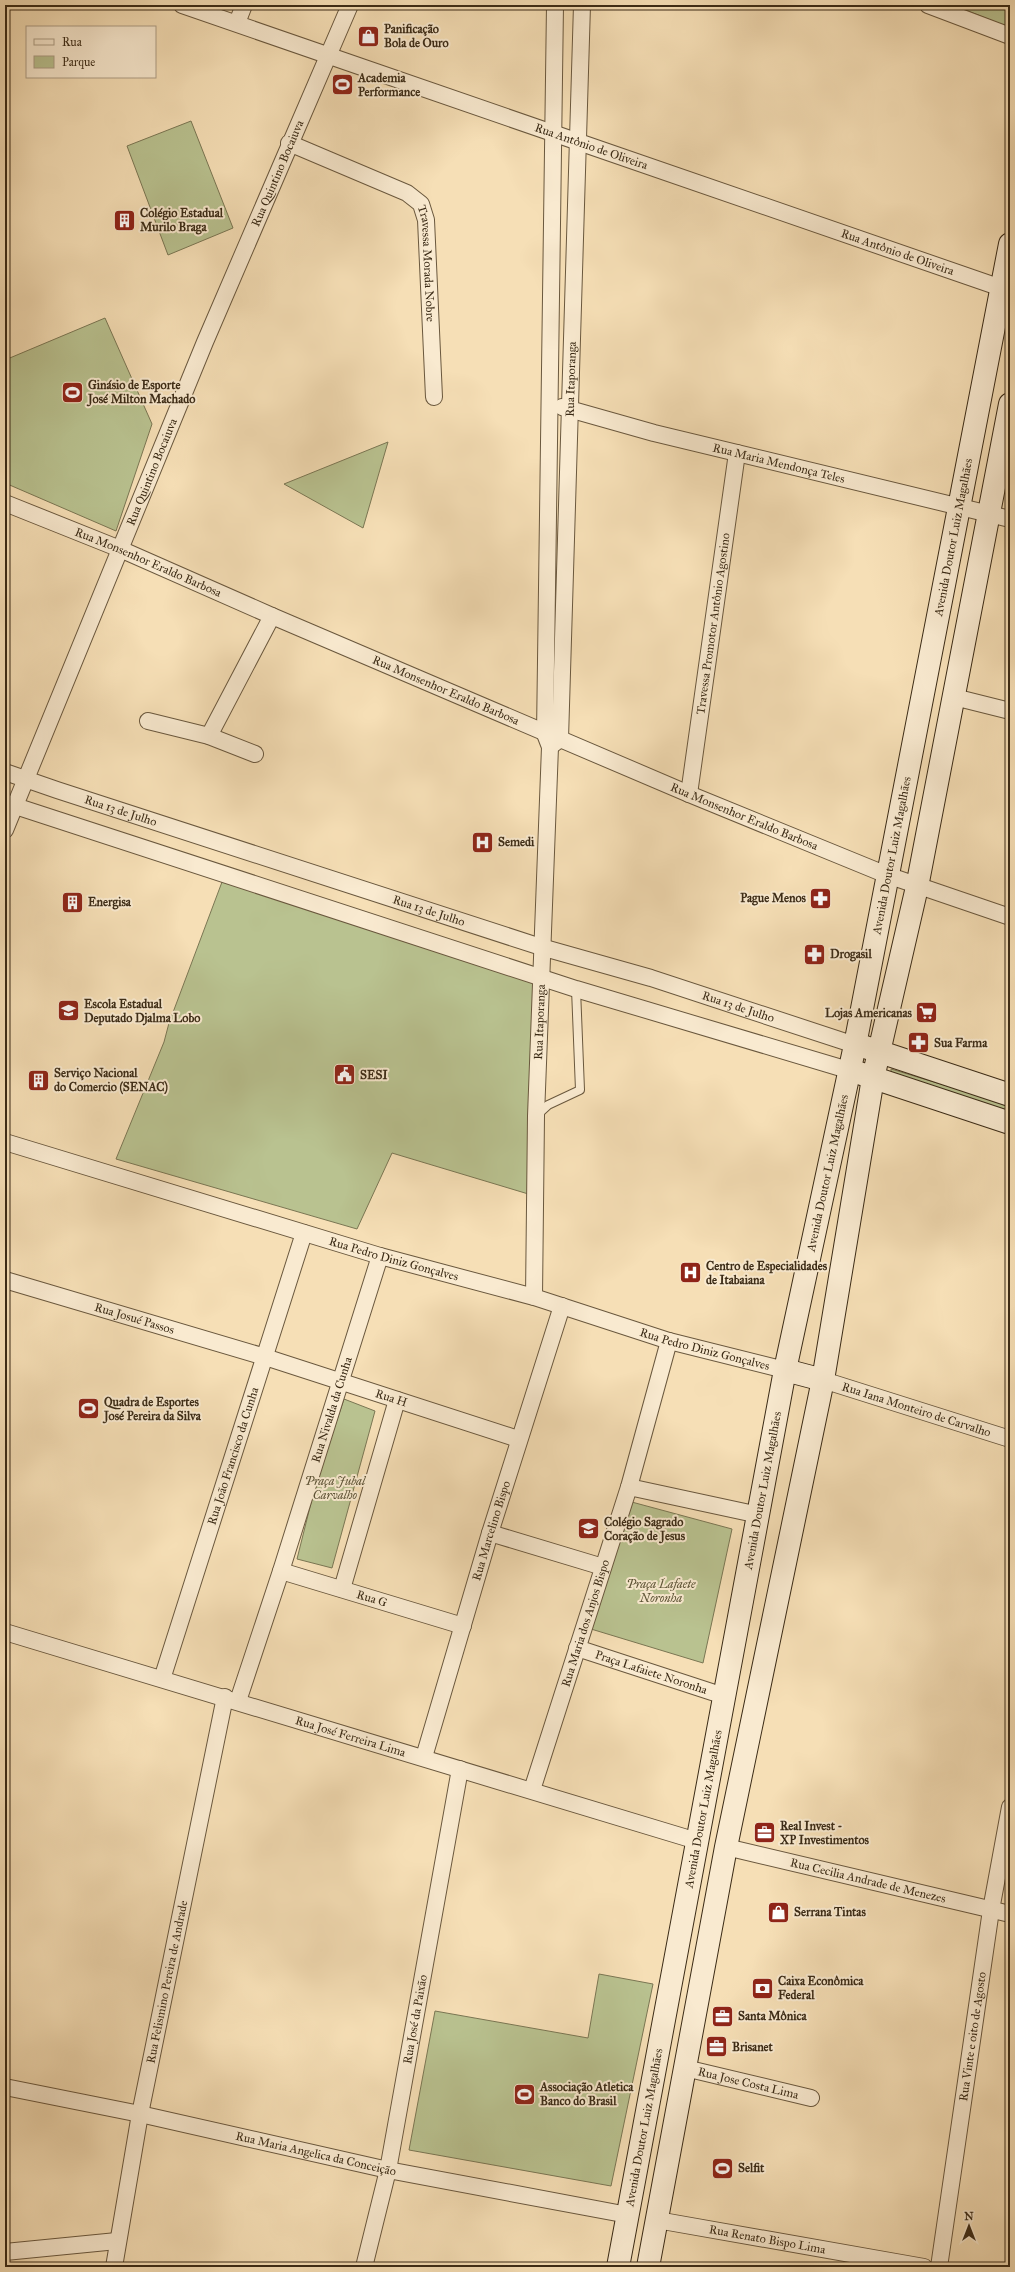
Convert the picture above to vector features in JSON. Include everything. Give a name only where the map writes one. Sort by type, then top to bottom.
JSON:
[{"type":"street","name":"Rua Antônio de Oliveira","points":[[182,5],[1006,289]]},
{"type":"street","points":[[237,23],[244,5]]},
{"type":"street","name":"Rua Quintino Bocaiuva","points":[[5,830],[10,805],[27,779],[120,549],[289,143],[350,5]]},
{"type":"street","name":"Rua Itaporanga","points":[[552,740],[548,404],[555,5]]},
{"type":"street","name":"Rua Itaporanga","points":[[534,1297],[536,1116],[542,947],[570,409],[582,5]]},
{"type":"street","points":[[928,5],[1008,35]]},
{"type":"street","name":"Travessa Morada Nobre","points":[[289,143],[407,193],[421,204],[426,220],[434,397]]},
{"type":"street","name":"Avenida Doutor Luiz Magalhães","points":[[618,2267],[785,1370],[848,1070],[855,1045],[961,507],[1006,289],[1010,244]]},
{"type":"street","name":"Rua Maria Mendonça Teles","points":[[548,404],[654,433],[1010,519]]},
{"type":"street","points":[[648,2267],[726,1847],[823,1380],[873,1078],[917,887],[1010,404]]},
{"type":"street","name":"Travessa Promotor Antônio Agostino","points":[[689,794],[737,453]]},
{"type":"street","name":"Rua Monsenhor Eraldo Barbosa","points":[[5,503],[120,549],[552,740],[917,887],[1010,917]]},
{"type":"street","points":[[209,736],[272,616]]},
{"type":"street","points":[[954,697],[1010,711]]},
{"type":"street","points":[[148,721],[209,736],[254,754]]},
{"type":"street","name":"Rua 13 de Julho","points":[[5,772],[542,947],[651,978],[855,1045]]},
{"type":"street","points":[[10,805],[542,976],[576,989],[848,1070],[1010,1123]]},
{"type":"street","points":[[855,1045],[880,1050],[1010,1095]]},
{"type":"street","name":"Rua Pedro Diniz Gonçalves","points":[[5,1142],[380,1256],[534,1297],[669,1341],[785,1370]]},
{"type":"street","name":"Rua João Francisco da Cunha","points":[[162,1679],[304,1233]]},
{"type":"street","name":"Rua Nivalda da Cunha","points":[[231,1699],[281,1571],[380,1256]]},
{"type":"street","name":"Rua Josué Passos","points":[[5,1280],[264,1357]]},
{"type":"street","name":"Rua Marcelino Bispo","points":[[424,1757],[518,1439],[562,1306]]},
{"type":"street","name":"Rua Maria dos Anjos Bispo","points":[[532,1790],[629,1487],[669,1341]]},
{"type":"street","name":"Rua H","points":[[264,1357],[518,1439]]},
{"type":"street","points":[[785,1370],[823,1380]]},
{"type":"street","name":"Rua Iana Monteiro de Carvalho","points":[[823,1380],[1010,1439]]},
{"type":"street","points":[[342,1589],[397,1400]]},
{"type":"street","points":[[629,1487],[759,1515]]},
{"type":"street","points":[[490,1533],[603,1567]]},
{"type":"street","name":"Rua G","points":[[281,1571],[463,1626]]},
{"type":"street","name":"Rua José Ferreira Lima","points":[[5,1632],[424,1757],[697,1841]]},
{"type":"street","name":"Praça Lafaiete Noronha","points":[[577,1648],[724,1696]]},
{"type":"street","name":"Rua Felismino Pereira de Andrade","points":[[114,2267],[117,2241],[140,2114],[231,1699]]},
{"type":"street","name":"Rua José da Paixão","points":[[364,2267],[388,2170],[460,1769]]},
{"type":"street","name":"Rua Vinte e oito de Agosto","points":[[939,2267],[991,1910],[1010,1807]]},
{"type":"street","name":"Rua Cecilia Andrade de Menezes","points":[[726,1847],[1010,1914]]},
{"type":"street","name":"Rua Jose Costa Lima","points":[[685,2068],[811,2098]]},
{"type":"street","name":"Rua Maria Angelica da Conceição","points":[[5,2087],[140,2114],[388,2170],[628,2215]]},
{"type":"street","name":"Rua Renato Bispo Lima","points":[[657,2220],[924,2267]]},
{"type":"street","points":[[5,2252],[117,2241]]},
{"type":"lane","points":[[536,1116],[548,1105],[580,1090],[576,989]]},
{"type":"green space","points":[[953,5],[1010,5],[1010,26],[1008,27]]},
{"type":"green space","points":[[191,121],[233,228],[168,255],[127,146]]},
{"type":"green space","name":"Ginásio de Esporte José Milton Machado","points":[[105,318],[152,424],[116,531],[5,483],[5,360]]},
{"type":"green space","points":[[388,442],[363,528],[284,484]]},
{"type":"green space","name":"SESI","points":[[225,874],[541,976],[535,1196],[392,1153],[357,1229],[116,1159],[164,1042],[169,1023]]},
{"type":"green space","points":[[891,1069],[1010,1105],[1010,1115],[891,1077]]},
{"type":"green space","name":"Praça Jubal Carvalho","points":[[344,1399],[375,1411],[332,1568],[297,1559],[316,1483]]},
{"type":"green space","name":"Praça Lafaete Noronha","points":[[628,1501],[732,1529],[703,1663],[591,1629]]},
{"type":"green space","name":"Associação Atletica Banco do Brasil","points":[[599,1974],[653,1984],[611,2186],[409,2150],[435,2011],[588,2038]]},
{"type":"place","name":"Panificação Bola de Ouro","points":[[369,36]]},
{"type":"place","name":"Academia Performance","points":[[342,85]]},
{"type":"place","name":"Colégio Estadual Murilo Braga","points":[[124,220]]},
{"type":"place","name":"Ginásio de Esporte José Milton Machado","points":[[72,392]]},
{"type":"place","name":"Semedi","points":[[482,842]]},
{"type":"place","name":"Pague Menos","points":[[821,898]]},
{"type":"place","name":"Energisa","points":[[72,902]]},
{"type":"place","name":"Drogasil","points":[[814,954]]},
{"type":"place","name":"Escola Estadual Deputado Djalma Lobo","points":[[68,1011]]},
{"type":"place","name":"Lojas Americanas","points":[[927,1013]]},
{"type":"place","name":"Sua Farma","points":[[919,1043]]},
{"type":"place","name":"SESI","points":[[344,1075]]},
{"type":"place","name":"Serviço Nacional do Comercio (SENAC)","points":[[38,1080]]},
{"type":"place","name":"Centro de Especialidades de Itabaiana","points":[[691,1273]]},
{"type":"place","name":"Quadra de Esportes José Pereira da Silva","points":[[88,1409]]},
{"type":"place","name":"Colégio Sagrado Coração de Jesus","points":[[589,1529]]},
{"type":"place","name":"Real Invest - XP Investimentos","points":[[764,1833]]},
{"type":"place","name":"Serrana Tintas","points":[[778,1912]]},
{"type":"place","name":"Caixa Econômica Federal","points":[[763,1988]]},
{"type":"place","name":"Santa Mônica","points":[[722,2016]]},
{"type":"place","name":"Brisanet","points":[[717,2047]]},
{"type":"place","name":"Associação Atletica Banco do Brasil","points":[[525,2094]]},
{"type":"place","name":"Selfit","points":[[723,2168]]}]
